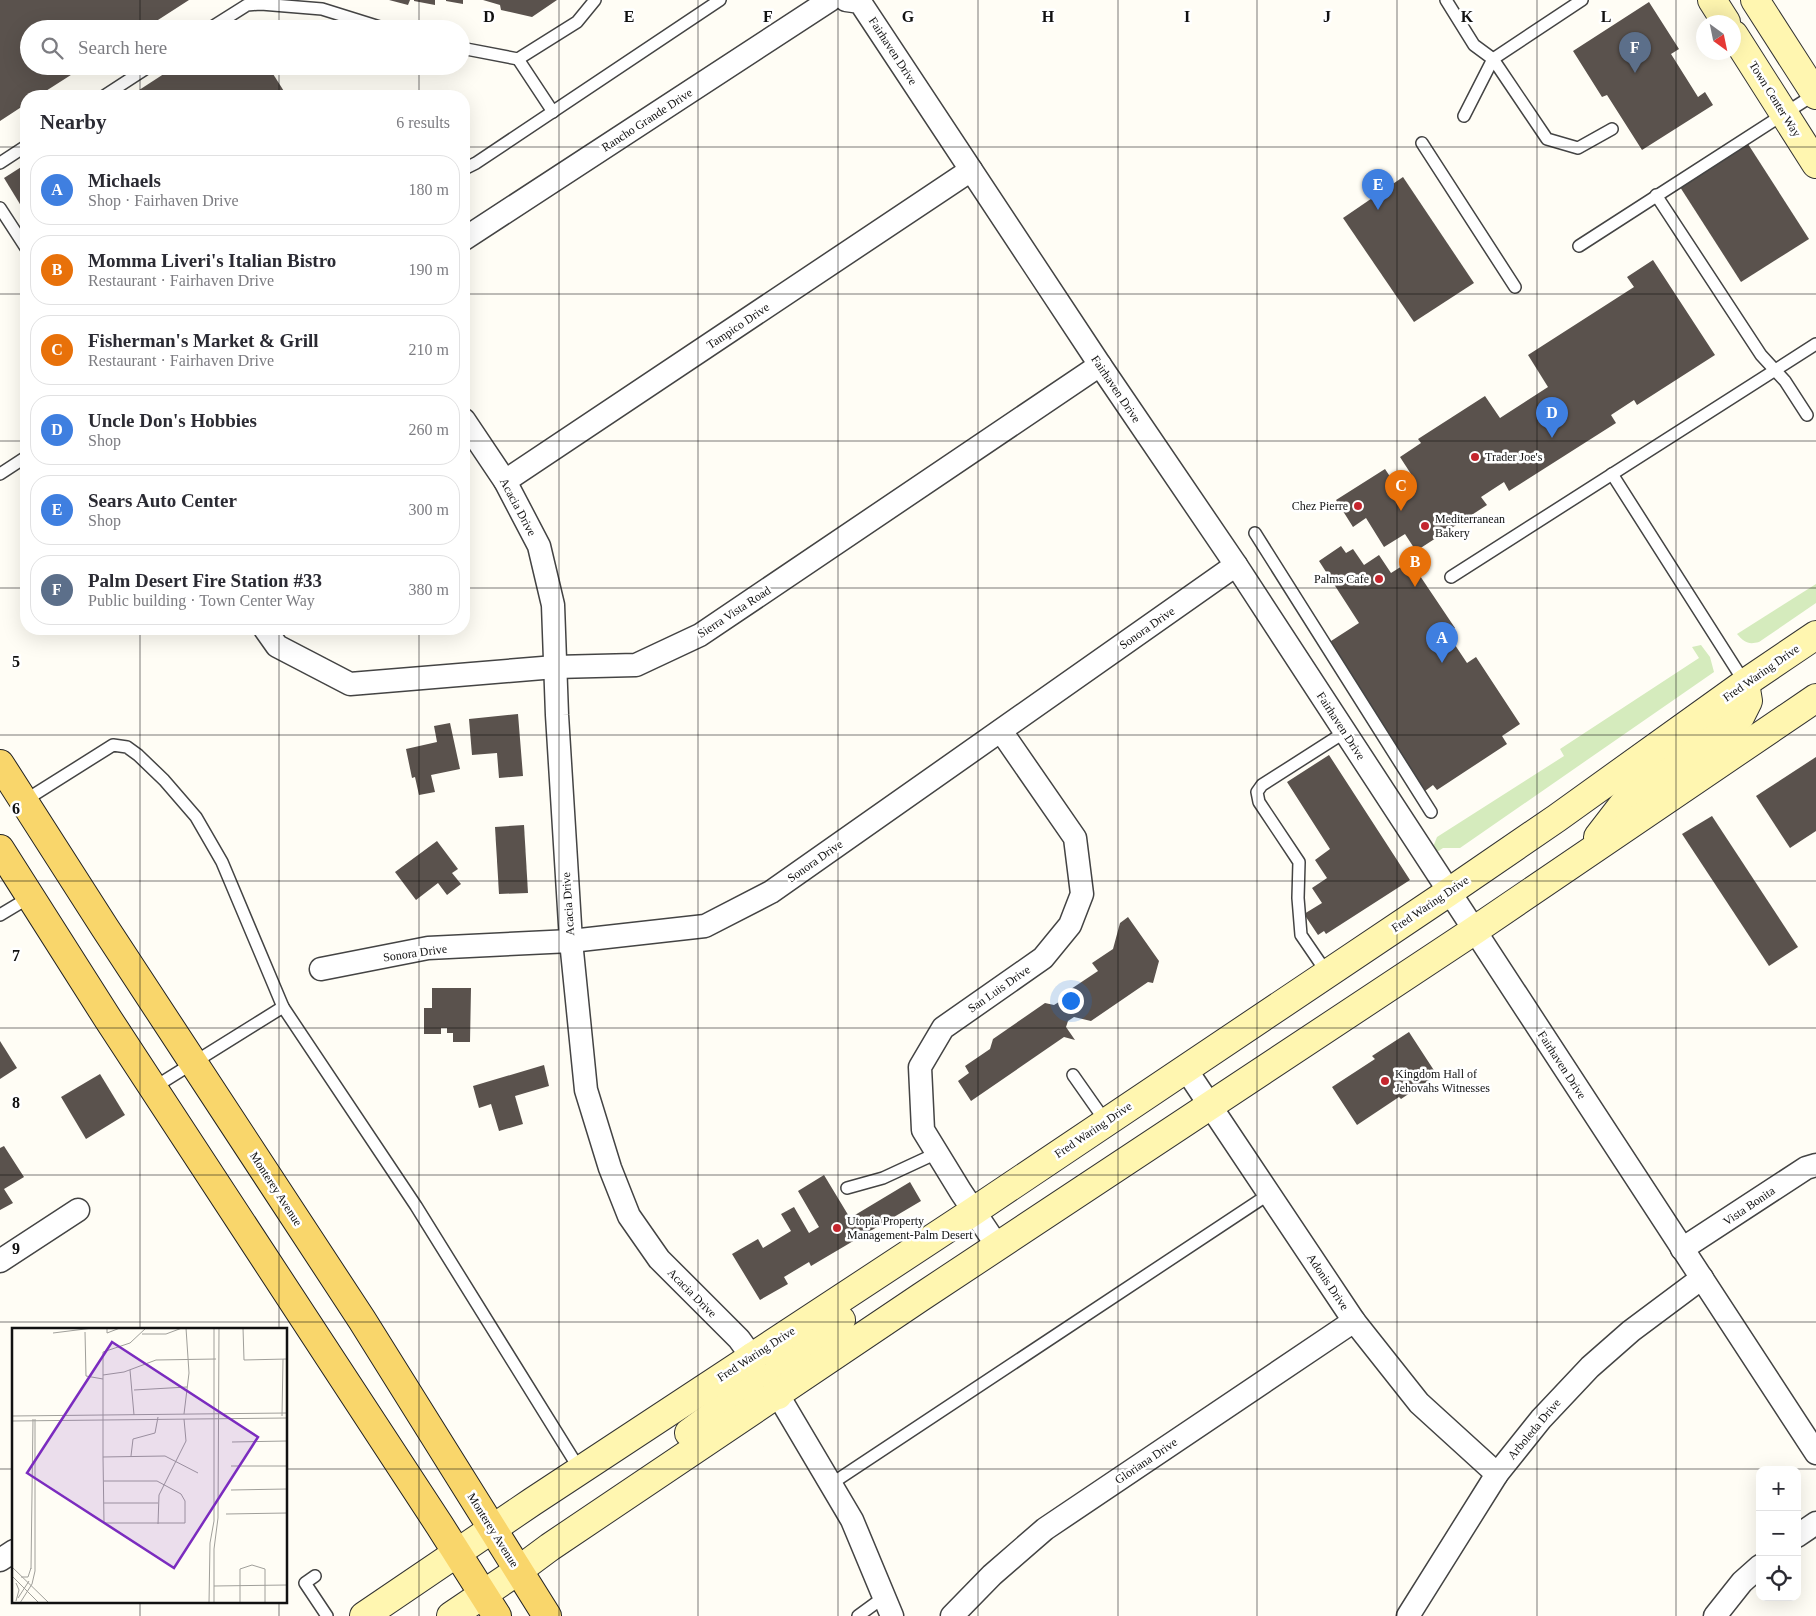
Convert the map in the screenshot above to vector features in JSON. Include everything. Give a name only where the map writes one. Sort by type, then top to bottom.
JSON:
[{"type":"main road","points":[[1712,0],[1722,15]]},
{"type":"main road","points":[[1755,0],[1816,94]]},
{"type":"main road","name":"Town Center Way","points":[[1741,46],[1816,164]]},
{"type":"main road","name":"Fred Waring Drive","points":[[364,1616],[580,1470],[889,1268],[1449,892],[1816,635]]},
{"type":"main road","points":[[1584,856],[1625,802],[1740,717],[1748,701],[1745,683]]},
{"type":"main road","points":[[450,1616],[490,1605],[518,1570],[550,1547],[921,1297],[1474,930],[1816,698]]},
{"type":"main road","name":"Monterey Avenue","points":[[0,764],[12,799],[194,1063],[362,1320],[547,1616]]},
{"type":"main road","points":[[0,849],[153,1088],[490,1605]]},
{"type":"main road","points":[[778,1394],[776,1374],[786,1358],[845,1318],[889,1268]]},
{"type":"main road","points":[[659,1474],[670,1455],[690,1432],[743,1393],[750,1384],[752,1357]]},
{"type":"street","name":"Rancho Grande Drive","points":[[470,235],[830,0]]},
{"type":"street","name":"Fairhaven Drive","points":[[853,1],[971,170],[1100,365],[1236,565],[1816,1453]]},
{"type":"street","name":"Tampico Drive","points":[[505,481],[971,170]]},
{"type":"street","name":"Sierra Vista Road","points":[[269,635],[277,646],[350,684],[555,667],[636,665],[700,635],[1100,365]]},
{"type":"street","name":"Acacia Drive","points":[[470,429],[505,481],[539,546],[553,604],[571,941],[586,1090],[610,1168],[629,1216],[659,1259],[739,1339],[752,1357]]},
{"type":"street","name":"Sonora Drive","points":[[322,969],[428,948],[571,941],[705,926],[771,892],[1236,565]]},
{"type":"street","name":"San Luis Drive","points":[[998,1247],[924,1130],[920,1067],[943,1028],[1043,958],[1070,926],[1082,894],[1075,838],[1001,731]]},
{"type":"street","name":"Adonis Drive","points":[[1185,1068],[1354,1321],[1419,1403],[1496,1474]]},
{"type":"street","name":"Vista Bonita","points":[[1682,1250],[1806,1168],[1816,1165]]},
{"type":"street","points":[[0,1261],[78,1210]]},
{"type":"street","name":"Arboleda Drive","points":[[1408,1616],[1496,1474],[1541,1419],[1590,1367],[1631,1331],[1702,1278]]},
{"type":"street","name":"Gloriana Drive","points":[[952,1616],[992,1575],[1045,1529],[1354,1321]]},
{"type":"street","points":[[778,1394],[852,1520],[888,1607]]},
{"type":"street","points":[[1801,1533],[1816,1522]]},
{"type":"street","points":[[0,1560],[12,1552]]},
{"type":"street","points":[[1715,1616],[1742,1582],[1756,1570]]},
{"type":"lane","points":[[470,50],[518,59],[577,22],[595,0]]},
{"type":"lane","points":[[470,166],[720,0]]},
{"type":"lane","points":[[1446,0],[1474,45],[1493,59],[1547,139],[1578,148],[1612,129]]},
{"type":"lane","points":[[1464,116],[1493,59],[1582,0]]},
{"type":"lane","points":[[223,20],[246,5],[261,4],[322,9],[357,20]]},
{"type":"lane","points":[[518,59],[553,112]]},
{"type":"lane","points":[[113,90],[136,75]]},
{"type":"lane","points":[[1579,246],[1816,94]]},
{"type":"lane","points":[[1422,143],[1515,287]]},
{"type":"lane","points":[[0,163],[20,150]]},
{"type":"lane","points":[[1656,195],[1760,355],[1785,381],[1807,415]]},
{"type":"lane","points":[[0,208],[20,239]]},
{"type":"lane","points":[[1451,577],[1816,344]]},
{"type":"lane","points":[[0,474],[20,461]]},
{"type":"lane","points":[[1612,474],[1745,683]]},
{"type":"lane","points":[[1255,533],[1431,812]]},
{"type":"lane","points":[[1327,973],[1301,935],[1298,898],[1299,862],[1260,802],[1257,792],[1262,785],[1345,732]]},
{"type":"lane","points":[[12,799],[113,745],[127,748],[138,755],[164,780],[196,817],[222,862],[282,1007],[416,1206],[580,1470]]},
{"type":"lane","points":[[0,915],[30,897]]},
{"type":"lane","points":[[153,1088],[282,1007]]},
{"type":"lane","points":[[1073,1075],[1106,1122]]},
{"type":"lane","points":[[847,1188],[883,1178],[937,1153]]},
{"type":"lane","points":[[831,1484],[1269,1194]]},
{"type":"lane","points":[[315,1576],[305,1583],[327,1616]]},
{"type":"lane","points":[[858,1616],[888,1607]]},
{"type":"green space","points":[[1816,584],[1816,603],[1759,642],[1746,642],[1737,634]]},
{"type":"green space","points":[[1701,645],[1710,657],[1714,672],[1460,848],[1443,848],[1437,852],[1433,847],[1437,837],[1564,756],[1560,749],[1699,658],[1692,647]]},
{"type":"building","points":[[0,0],[189,0],[158,20],[20,20],[20,75],[71,75],[47,90],[20,90],[20,108],[0,121]]},
{"type":"building","points":[[389,0],[410,0],[408,5]]},
{"type":"building","points":[[435,0],[435,5],[414,1]]},
{"type":"building","points":[[463,0],[463,4],[446,1]]},
{"type":"building","points":[[483,0],[557,0],[532,17],[501,10],[500,5]]},
{"type":"building","points":[[1649,2],[1679,49],[1671,54],[1698,97],[1705,92],[1713,105],[1642,150],[1607,95],[1602,97],[1573,51]]},
{"type":"building","points":[[162,75],[274,75],[283,90],[139,90]]},
{"type":"building","points":[[1748,144],[1809,239],[1741,282],[1680,187]]},
{"type":"building","points":[[20,168],[20,204],[4,178]]},
{"type":"building","points":[[1403,177],[1474,283],[1414,322],[1343,218]]},
{"type":"building","points":[[1653,260],[1715,355],[1637,405],[1634,400],[1611,415],[1616,423],[1509,491],[1504,482],[1481,497],[1487,505],[1416,551],[1405,534],[1384,547],[1366,518],[1353,527],[1336,500],[1385,469],[1395,484],[1411,474],[1400,457],[1421,443],[1418,439],[1485,396],[1500,418],[1548,387],[1528,355],[1634,287],[1627,277]]},
{"type":"building","points":[[1341,546],[1346,553],[1353,549],[1364,565],[1379,555],[1391,573],[1410,561],[1455,628],[1447,633],[1467,663],[1476,657],[1520,724],[1502,736],[1507,744],[1437,790],[1433,785],[1425,791],[1328,643],[1359,623],[1319,561]]},
{"type":"building","points":[[518,714],[523,776],[499,778],[497,753],[472,755],[469,719]]},
{"type":"building","points":[[450,723],[460,769],[431,775],[435,792],[419,795],[415,777],[412,778],[406,749],[437,742],[434,726]]},
{"type":"building","points":[[1329,755],[1410,880],[1326,934],[1324,931],[1318,935],[1304,914],[1322,903],[1312,888],[1327,878],[1315,860],[1330,849],[1287,782]]},
{"type":"building","points":[[1816,757],[1816,831],[1790,848],[1756,796]]},
{"type":"building","points":[[1712,816],[1798,947],[1769,966],[1682,834]]},
{"type":"building","points":[[524,825],[528,893],[499,894],[495,827]]},
{"type":"building","points":[[437,841],[458,869],[452,873],[461,884],[447,895],[438,883],[416,900],[395,872]]},
{"type":"building","points":[[1128,917],[1159,961],[1153,983],[1148,982],[1091,1021],[1074,1017],[1068,1021],[1066,1027],[1075,1040],[1064,1037],[971,1101],[958,1081],[969,1073],[965,1066],[990,1049],[993,1039],[1045,1003],[1054,1005],[1067,997],[1068,991],[1098,971],[1092,963],[1113,949],[1120,923]]},
{"type":"building","points":[[432,988],[471,988],[470,1042],[453,1042],[453,1033],[447,1033],[447,1028],[441,1028],[441,1034],[424,1034],[424,1008],[432,1008]]},
{"type":"building","name":"Kingdom Hall of Jehovahs Witnesses","points":[[1409,1032],[1437,1075],[1357,1125],[1332,1087],[1375,1059],[1372,1056]]},
{"type":"building","points":[[0,1041],[17,1068],[0,1079]]},
{"type":"building","points":[[544,1065],[549,1086],[515,1096],[523,1124],[499,1131],[491,1104],[479,1108],[473,1086]]},
{"type":"building","points":[[100,1074],[125,1115],[86,1139],[61,1097]]},
{"type":"building","points":[[4,1146],[24,1177],[4,1189],[13,1203],[0,1210],[0,1148]]},
{"type":"building","points":[[824,1175],[850,1218],[910,1182],[921,1201],[811,1266],[809,1262],[784,1277],[788,1284],[760,1300],[732,1254],[758,1239],[763,1248],[791,1231],[781,1214],[794,1207],[809,1233],[819,1227],[798,1191]]},
{"type":"place","name":"Palm Desert Fire Station #33","points":[[1635,73]]},
{"type":"place","name":"Sears Auto Center","points":[[1378,210]]},
{"type":"place","name":"Uncle Don's Hobbies","points":[[1552,438]]},
{"type":"place","name":"Trader Joe's","points":[[1475,457]]},
{"type":"place","name":"Chez Pierre","points":[[1358,506]]},
{"type":"place","name":"Fisherman's Market & Grill","points":[[1401,511]]},
{"type":"place","name":"Mediterranean Bakery","points":[[1425,526]]},
{"type":"place","name":"Palms Cafe","points":[[1379,579]]},
{"type":"place","name":"Momma Liveri's Italian Bistro","points":[[1415,587]]},
{"type":"place","name":"Michaels","points":[[1442,663]]},
{"type":"place","name":"Kingdom Hall of Jehovahs Witnesses","points":[[1385,1081]]},
{"type":"place","name":"Utopia Property Management-Palm Desert","points":[[837,1228]]}]
